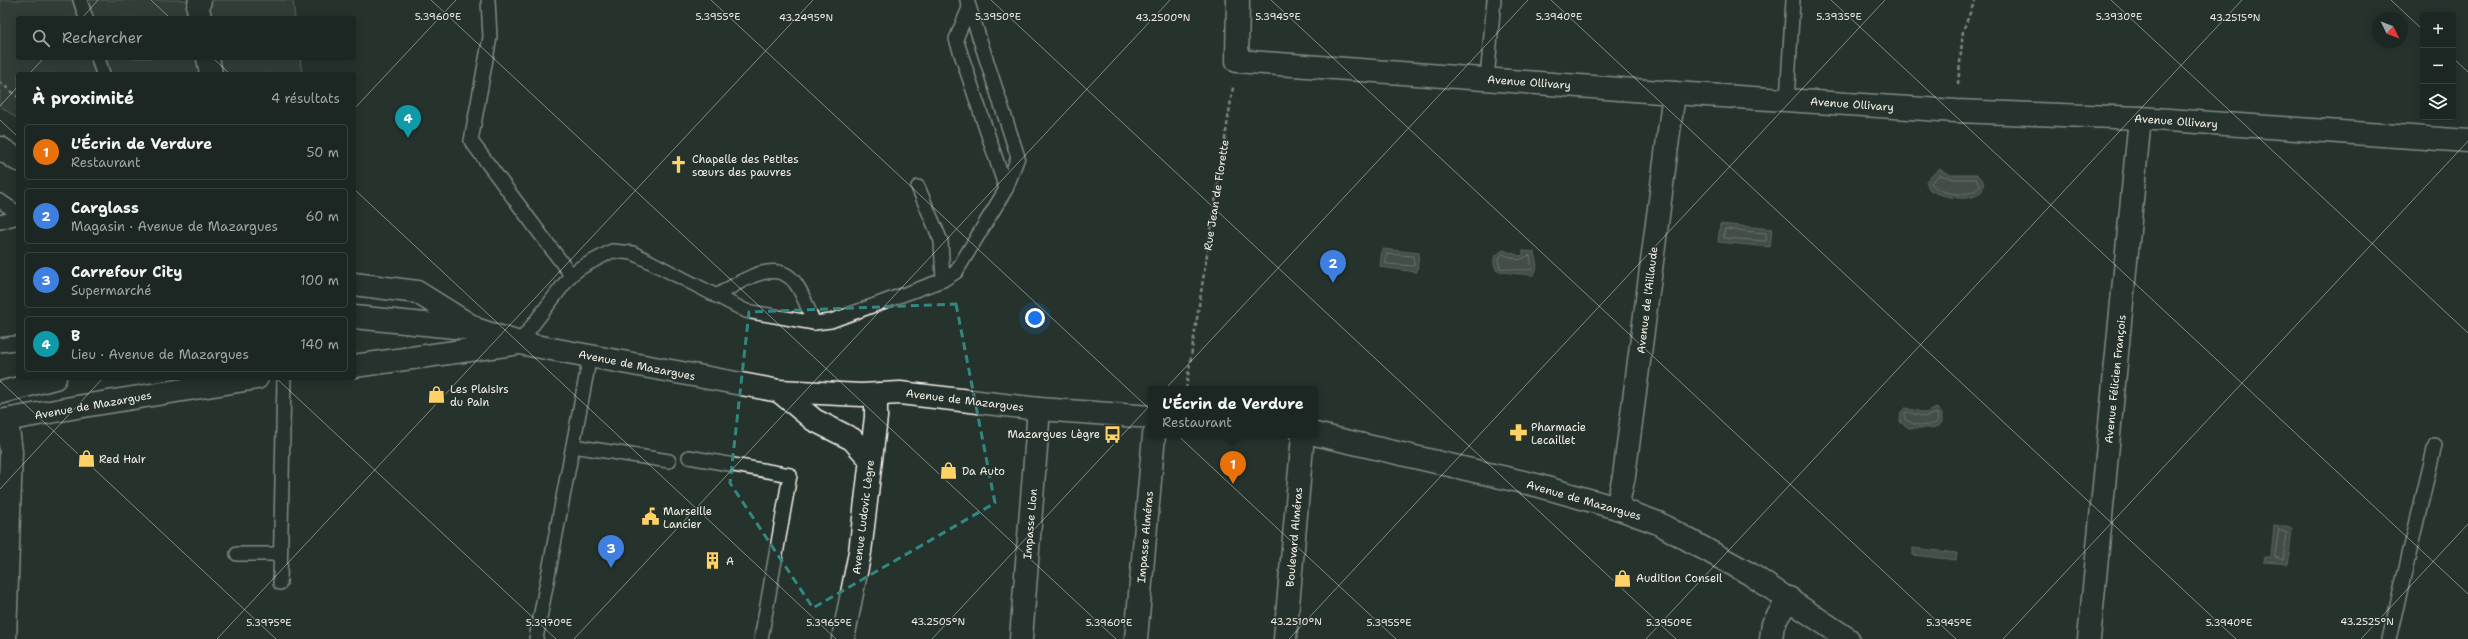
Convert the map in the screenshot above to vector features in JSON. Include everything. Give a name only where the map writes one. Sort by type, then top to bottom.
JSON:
[{"type":"street","points":[[200,0],[198,8],[200,16]]},
{"type":"street","points":[[1237,61],[1238,0]]},
{"type":"street","points":[[208,60],[211,72]]},
{"type":"street","name":"Avenue Ollivary","points":[[1237,61],[1674,93],[1956,111],[2140,118],[2468,141]]},
{"type":"street","name":"Avenue de l'Aillaude","points":[[1617,508],[1624,476],[1674,93]]},
{"type":"street","name":"Avenue Félicien François","points":[[2089,639],[2140,118]]},
{"type":"street","points":[[0,148],[16,159]]},
{"type":"street","name":"Avenue de Mazargues","points":[[356,284],[417,292],[475,329]]},
{"type":"street","name":"Avenue de Mazargues","points":[[356,317],[475,329],[519,343],[779,391],[876,395],[916,394],[1039,409],[1148,417]]},
{"type":"street","name":"Avenue de Mazargues","points":[[356,366],[519,343]]},
{"type":"street","points":[[0,393],[48,380]]},
{"type":"street","name":"Avenue de Mazargues","points":[[4,421],[77,406],[240,380]]},
{"type":"street","name":"Avenue de Mazargues","points":[[779,391],[814,420],[852,439],[870,459]]},
{"type":"street","name":"Avenue Ludovic Lègre","points":[[843,639],[860,552],[876,417],[876,395]]},
{"type":"street","name":"Impasse Lion","points":[[1021,639],[1039,409]]},
{"type":"street","points":[[4,421],[11,452],[5,639]]},
{"type":"street","name":"Avenue de Mazargues","points":[[1318,435],[1536,485],[1617,508],[1658,523],[1789,598],[1848,639]]},
{"type":"street","name":"Impasse Alméras","points":[[1136,639],[1154,438]]},
{"type":"street","name":"Boulevard Alméras","points":[[1285,639],[1303,438]]},
{"type":"street","points":[[1771,639],[1773,624],[1789,598]]},
{"type":"lane","points":[[80,0],[85,16]]},
{"type":"lane","points":[[488,0],[490,37],[471,141],[572,275]]},
{"type":"lane","points":[[1487,79],[1494,0]]},
{"type":"lane","points":[[1787,100],[1793,0]]},
{"type":"lane","points":[[519,343],[572,275],[580,268],[612,251],[634,253],[746,311],[814,323],[831,320],[943,280],[956,272],[1006,189],[1018,157],[968,4]]},
{"type":"lane","points":[[968,4],[956,39],[1006,189]]},
{"type":"lane","points":[[99,60],[102,72]]},
{"type":"lane","points":[[918,187],[941,240],[943,280]]},
{"type":"lane","points":[[0,201],[16,212]]},
{"type":"lane","points":[[0,222],[16,218]]},
{"type":"lane","points":[[716,296],[759,272],[782,273],[795,283],[814,323]]},
{"type":"lane","points":[[0,345],[15,344]]},
{"type":"lane","points":[[536,639],[590,356]]},
{"type":"lane","points":[[280,583],[284,380]]},
{"type":"lane","points":[[2389,639],[2435,445]]},
{"type":"lane","points":[[572,446],[669,461]]},
{"type":"lane","points":[[689,457],[790,475],[761,639]]},
{"type":"lane","points":[[238,554],[280,554]]},
{"type":"path","points":[[1956,111],[1963,31],[1975,0]]},
{"type":"path","name":"Rue Jean de Florette","points":[[1186,386],[1237,61]]},
{"type":"path","points":[[0,82],[16,95]]},
{"type":"highlighted area","points":[[956,304],[995,503],[813,608],[730,483],[749,312]]},
{"type":"shaded area","points":[[0,0],[293,0],[295,16],[16,16],[16,60],[300,60],[302,72],[16,72],[16,118],[0,106]]},
{"type":"water","points":[[1939,169],[1950,175],[1977,175],[1983,181],[1983,189],[1978,194],[1971,197],[1962,198],[1935,192],[1929,189],[1926,181]]},
{"type":"water","points":[[1720,224],[1772,229],[1770,247],[1718,242]]},
{"type":"water","points":[[1382,249],[1419,253],[1417,272],[1380,267]]},
{"type":"water","points":[[1503,250],[1520,256],[1523,255],[1523,251],[1534,252],[1537,267],[1533,275],[1497,271],[1494,265],[1494,257]]},
{"type":"water","points":[[1905,408],[1925,413],[1937,408],[1942,414],[1942,422],[1939,426],[1930,428],[1909,428],[1900,422],[1901,412]]},
{"type":"water","points":[[2274,525],[2292,528],[2288,564],[2264,562],[2265,557],[2271,557]]},
{"type":"water","points":[[1913,548],[1957,553],[1956,560],[1913,555]]},
{"type":"place","name":"B","points":[[408,138]]},
{"type":"place","name":"Chapelle des Petites sœurs des pauvres","points":[[679,165]]},
{"type":"place","name":"Carglass","points":[[1333,283]]},
{"type":"place","name":"Les Plaisirs du Pain","points":[[437,395]]},
{"type":"place","name":"Pharmacie Lecaillet","points":[[1518,433]]},
{"type":"place","name":"Mazargues Lègre","points":[[1113,434]]},
{"type":"place","name":"Red Hair","points":[[86,459]]},
{"type":"place","name":"Da Auto","points":[[949,471]]},
{"type":"place","name":"L'Écrin de Verdure","points":[[1233,484]]},
{"type":"place","name":"Marseille Lancier","points":[[650,517]]},
{"type":"place","name":"A","points":[[713,561]]},
{"type":"place","name":"Carrefour City","points":[[611,568]]},
{"type":"place","name":"Audition Conseil","points":[[1623,578]]}]
